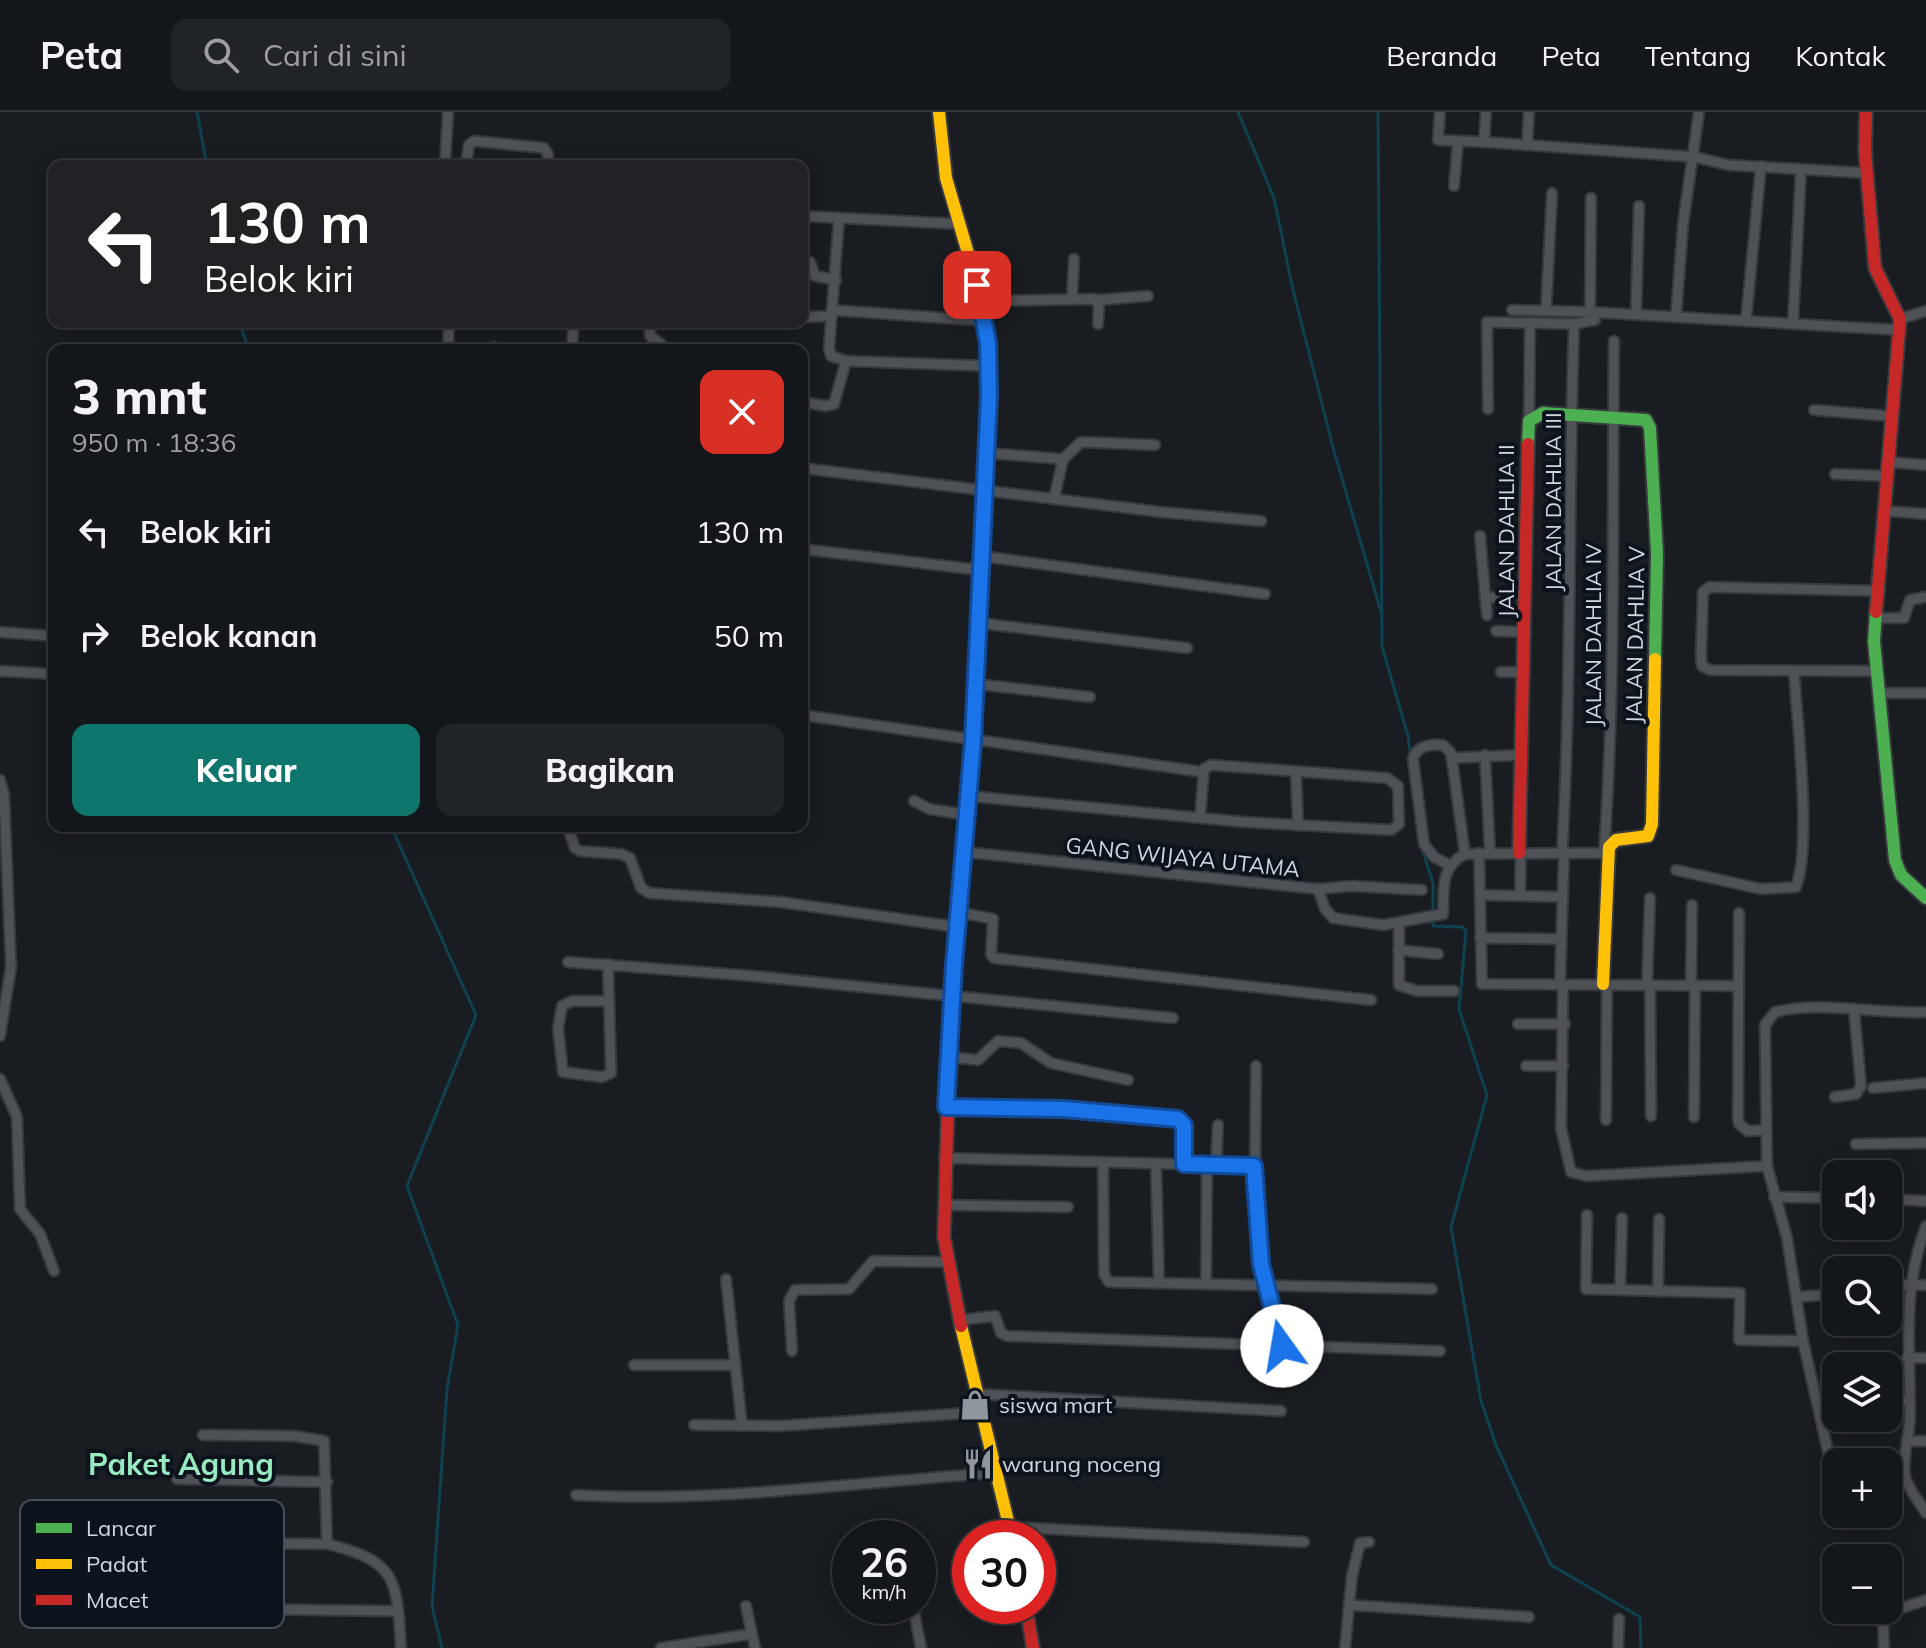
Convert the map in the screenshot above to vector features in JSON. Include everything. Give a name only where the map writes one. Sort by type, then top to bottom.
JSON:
[{"type":"street","points":[[445,160],[448,112]]},
{"type":"street","points":[[939,112],[946,178],[982,301],[990,366],[973,741],[951,995],[944,1205],[947,1262],[1007,1520]]},
{"type":"street","points":[[1440,112],[1438,140],[1695,157],[1728,165],[1867,173]]},
{"type":"street","points":[[1484,142],[1486,112]]},
{"type":"street","points":[[1527,145],[1529,112]]},
{"type":"street","points":[[1676,317],[1683,224],[1695,157],[1699,112]]},
{"type":"street","points":[[1866,112],[1867,173],[1875,268],[1900,324],[1890,416],[1887,511],[1874,641],[1897,870],[1926,898]]},
{"type":"street","points":[[467,160],[469,145],[478,141],[544,148],[548,151],[548,160]]},
{"type":"street","points":[[1454,186],[1458,141]]},
{"type":"street","points":[[1746,320],[1761,166]]},
{"type":"street","points":[[1793,322],[1801,170]]},
{"type":"street","points":[[1546,311],[1552,193]]},
{"type":"street","points":[[1591,198],[1592,316]]},
{"type":"street","points":[[1636,313],[1639,206]]},
{"type":"street","points":[[808,216],[960,224]]},
{"type":"street","points":[[839,219],[831,356],[846,361],[990,366]]},
{"type":"street","points":[[1072,299],[1074,259]]},
{"type":"street","points":[[808,261],[815,276],[836,280]]},
{"type":"street","points":[[982,301],[1098,300],[1148,296]]},
{"type":"street","points":[[1098,300],[1098,324]]},
{"type":"street","points":[[1512,310],[1592,316],[1636,313],[1793,322],[1900,324],[1926,311]]},
{"type":"street","points":[[808,316],[832,313],[986,321]]},
{"type":"street","points":[[1488,409],[1487,322],[1574,324],[1592,316]]},
{"type":"street","points":[[1529,421],[1530,323]]},
{"type":"street","name":"JALAN DAHLIA III","points":[[1574,324],[1571,638],[1561,939],[1565,1024],[1561,1128],[1571,1172],[1586,1176],[1767,1166]]},
{"type":"street","points":[[650,328],[651,337],[661,344]]},
{"type":"street","points":[[572,344],[573,332]]},
{"type":"street","name":"JALAN DAHLIA IV","points":[[1606,853],[1614,656],[1614,341]]},
{"type":"street","points":[[808,403],[834,404],[846,361]]},
{"type":"street","points":[[1814,410],[1890,416]]},
{"type":"street","name":"JALAN DAHLIA II","points":[[1520,853],[1526,632],[1526,433],[1529,421],[1543,413],[1613,416]]},
{"type":"street","name":"JALAN DAHLIA V","points":[[1606,853],[1616,840],[1642,839],[1650,831],[1657,632],[1657,540],[1650,428],[1646,420],[1638,417],[1613,416]]},
{"type":"street","points":[[1054,499],[1063,459],[1081,442],[1155,445]]},
{"type":"street","points":[[987,453],[1063,459]]},
{"type":"street","points":[[1888,462],[1926,465]]},
{"type":"street","points":[[808,469],[1261,521]]},
{"type":"street","points":[[1835,474],[1887,476]]},
{"type":"street","points":[[1887,511],[1926,514]]},
{"type":"street","points":[[1480,536],[1487,615]]},
{"type":"street","points":[[808,550],[980,570]]},
{"type":"street","points":[[981,556],[1265,594]]},
{"type":"street","points":[[1877,671],[1710,670],[1702,666],[1705,589],[1771,586],[1880,591]]},
{"type":"street","points":[[1485,598],[1526,594]]},
{"type":"street","points":[[1878,618],[1904,618],[1910,600],[1926,597]]},
{"type":"street","points":[[978,623],[1187,648]]},
{"type":"street","name":"JALAN DAHLIA II","points":[[1496,631],[1526,632]]},
{"type":"street","points":[[0,632],[48,636]]},
{"type":"street","points":[[0,671],[48,674]]},
{"type":"street","points":[[1501,672],[1525,672]]},
{"type":"street","points":[[1676,870],[1761,889],[1796,887],[1800,875],[1801,832],[1794,672]]},
{"type":"street","points":[[976,684],[1090,697]]},
{"type":"street","points":[[1881,693],[1926,693]]},
{"type":"street","points":[[808,716],[1203,772]]},
{"type":"street","points":[[1465,854],[1452,758],[1446,747],[1435,745],[1418,750],[1413,759],[1424,844],[1434,857],[1449,865],[1465,854],[1606,853],[1606,1120]]},
{"type":"street","points":[[1485,755],[1484,853],[1480,895],[1482,984],[1737,986]]},
{"type":"street","points":[[1452,758],[1521,755]]},
{"type":"street","points":[[968,796],[1200,818],[1298,826],[1350,830],[1396,829],[1398,786],[1393,779],[1211,765],[1203,772],[1200,818]]},
{"type":"street","points":[[1296,772],[1298,826]]},
{"type":"street","points":[[0,780],[4,795],[11,967],[0,1036]]},
{"type":"street","points":[[914,801],[929,809],[968,815]]},
{"type":"street","points":[[569,832],[575,848],[580,851],[621,854],[630,858],[641,888],[649,893],[780,902],[957,927]]},
{"type":"street","name":"GANG WIJAYA UTAMA","points":[[965,852],[1318,889],[1325,909],[1339,921],[1383,925],[1443,914],[1444,876],[1449,865]]},
{"type":"street","points":[[1520,853],[1520,896]]},
{"type":"street","points":[[1318,889],[1352,886],[1422,890]]},
{"type":"street","points":[[1480,895],[1563,897]]},
{"type":"street","points":[[1650,898],[1651,1116]]},
{"type":"street","points":[[1692,905],[1694,1117]]},
{"type":"street","points":[[958,912],[993,919],[991,954],[994,958],[1371,1000]]},
{"type":"street","points":[[1739,913],[1739,1124],[1748,1131],[1764,1130]]},
{"type":"street","points":[[1399,923],[1399,985],[1410,990],[1454,991]]},
{"type":"street","points":[[1480,938],[1561,939]]},
{"type":"street","points":[[1398,950],[1438,954]]},
{"type":"street","points":[[568,962],[951,995],[1173,1018]]},
{"type":"street","points":[[607,1001],[572,1001],[562,1006],[558,1028],[563,1072],[602,1077],[611,1073],[608,964]]},
{"type":"street","points":[[1827,1448],[1803,1341],[1787,1238],[1767,1166],[1764,1034],[1770,1015],[1809,1007],[1892,1014],[1926,1012]]},
{"type":"street","points":[[1835,1097],[1856,1094],[1861,1086],[1854,1009]]},
{"type":"street","points":[[1518,1024],[1565,1024]]},
{"type":"street","points":[[950,1057],[978,1060],[998,1041],[1014,1041],[1051,1063],[1128,1080]]},
{"type":"street","points":[[1256,1066],[1254,1166],[1264,1283],[1282,1346]]},
{"type":"street","points":[[1526,1066],[1563,1066]]},
{"type":"street","points":[[0,1079],[17,1117],[20,1209],[40,1234],[54,1271]]},
{"type":"street","points":[[1873,1088],[1926,1083]]},
{"type":"street","points":[[946,1107],[1064,1109],[1178,1119],[1184,1125],[1184,1164]]},
{"type":"street","points":[[1206,1282],[1212,1166],[1218,1125]]},
{"type":"street","points":[[1856,1144],[1926,1143]]},
{"type":"street","points":[[944,1158],[1254,1166]]},
{"type":"street","points":[[1103,1164],[1104,1277],[1112,1282],[1432,1289]]},
{"type":"street","points":[[1156,1164],[1159,1282]]},
{"type":"street","points":[[1774,1197],[1822,1198]]},
{"type":"street","points":[[1902,1200],[1926,1201]]},
{"type":"street","points":[[944,1205],[1068,1207]]},
{"type":"street","points":[[1587,1215],[1586,1289],[1740,1293],[1739,1340],[1803,1341]]},
{"type":"street","points":[[1620,1290],[1622,1218]]},
{"type":"street","points":[[1658,1291],[1659,1219]]},
{"type":"street","points":[[1926,1226],[1910,1284],[1906,1480],[1926,1513]]},
{"type":"street","points":[[792,1351],[789,1301],[795,1290],[849,1289],[873,1261],[947,1262]]},
{"type":"street","points":[[726,1279],[742,1426]]},
{"type":"street","points":[[1902,1284],[1926,1285]]},
{"type":"street","points":[[1797,1297],[1822,1295]]},
{"type":"street","points":[[960,1320],[995,1316],[1001,1333],[1007,1336],[1440,1351]]},
{"type":"street","points":[[1907,1358],[1926,1358]]},
{"type":"street","points":[[634,1365],[734,1365]]},
{"type":"street","points":[[978,1394],[1281,1411]]},
{"type":"street","points":[[1902,1401],[1909,1400]]},
{"type":"street","points":[[694,1425],[742,1426],[982,1412]]},
{"type":"street","points":[[203,1435],[320,1438],[326,1446],[327,1544]]},
{"type":"street","points":[[1907,1441],[1926,1441]]},
{"type":"street","points":[[576,1495],[647,1498],[751,1494],[996,1473]]},
{"type":"street","points":[[177,1479],[327,1482]]},
{"type":"street","points":[[1056,1534],[1304,1542]]},
{"type":"street","points":[[1345,1648],[1357,1548],[1369,1542]]},
{"type":"street","points":[[284,1544],[327,1544],[380,1563],[392,1587],[401,1648]]},
{"type":"street","points":[[1884,1648],[1883,1614],[1926,1600]]},
{"type":"street","points":[[1349,1605],[1529,1617]]},
{"type":"street","points":[[746,1606],[755,1648]]},
{"type":"street","points":[[284,1610],[397,1611]]},
{"type":"street","points":[[1618,1648],[1619,1619]]},
{"type":"street","points":[[916,1624],[921,1648]]},
{"type":"street","points":[[1029,1624],[1033,1648]]},
{"type":"street","points":[[661,1648],[751,1634]]},
{"type":"waterway","points":[[197,112],[206,160]]},
{"type":"waterway","points":[[1238,112],[1274,198],[1293,290],[1334,451],[1381,612]]},
{"type":"waterway","points":[[1378,112],[1382,646],[1408,736],[1411,758]]},
{"type":"waterway","points":[[241,328],[247,344]]},
{"type":"waterway","points":[[394,832],[476,1015],[407,1186],[458,1325],[447,1389],[432,1606],[442,1648]]},
{"type":"waterway","points":[[1421,845],[1433,883],[1433,926],[1462,927],[1466,931],[1459,1009],[1487,1095],[1451,1227],[1481,1401],[1496,1445],[1551,1565],[1640,1617],[1641,1648]]},
{"type":"traffic: fast","points":[[1528,444],[1529,421],[1543,413],[1646,420],[1650,428],[1657,553],[1655,659]]},
{"type":"traffic: fast","points":[[1876,612],[1874,641],[1895,860],[1901,875],[1926,898]]},
{"type":"traffic: slow","points":[[939,112],[946,178],[982,301],[990,366],[969,791]]},
{"type":"traffic: slow","points":[[1603,984],[1609,847],[1616,840],[1648,836],[1652,824],[1655,659]]},
{"type":"traffic: slow","points":[[961,1326],[1008,1520]]},
{"type":"traffic: jam","points":[[1866,112],[1865,151],[1875,268],[1900,319],[1876,612]]},
{"type":"traffic: jam","points":[[1519,853],[1528,444]]},
{"type":"traffic: jam","points":[[961,1326],[944,1237],[951,995],[969,791]]},
{"type":"traffic: jam","points":[[1029,1624],[1033,1648]]},
{"type":"place","name":"siswa mart","points":[[975,1405]]},
{"type":"place","name":"warung noceng","points":[[978,1464]]},
{"type":"district","name":"Paket Agung","points":[[181,1464]]},
{"type":"route","points":[[977,285],[986,321],[989,396],[973,741],[951,995],[946,1107],[1064,1109],[1178,1119],[1184,1125],[1184,1164],[1254,1166],[1261,1264],[1282,1346]]}]
